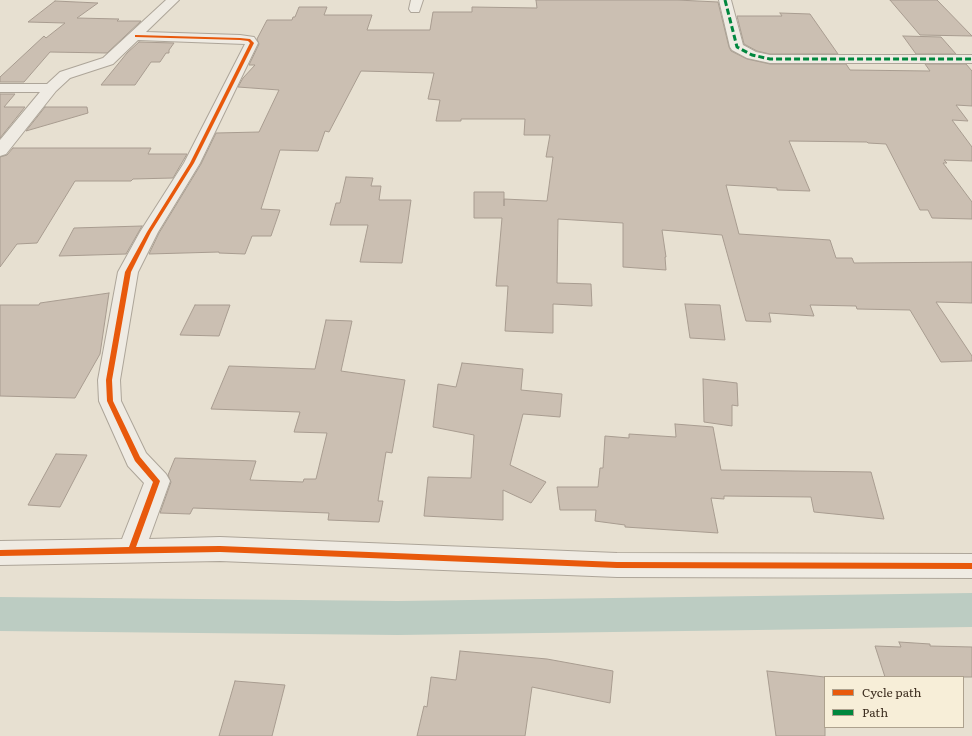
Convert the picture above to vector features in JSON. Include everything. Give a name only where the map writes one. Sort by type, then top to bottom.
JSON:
[{"type":"street","points":[[0,151],[51,88],[65,75],[108,61],[173,0]]},
{"type":"street","points":[[725,0],[737,47],[752,55],[770,59],[972,59]]},
{"type":"street","points":[[131,551],[157,481],[137,458],[110,401],[109,380],[128,272],[149,232],[192,163],[252,43],[249,40],[240,39],[136,36]]},
{"type":"street","points":[[0,88],[51,88]]},
{"type":"street","points":[[0,553],[220,549],[617,565],[972,566]]},
{"type":"building","points":[[536,0],[677,0],[718,2],[731,51],[747,59],[770,64],[846,64],[850,70],[930,71],[925,64],[966,64],[972,71],[972,106],[956,105],[968,121],[952,120],[972,147],[972,161],[944,160],[947,163],[943,163],[972,202],[972,219],[932,218],[928,210],[920,210],[886,144],[867,142],[789,141],[810,191],[777,190],[777,188],[726,185],[739,234],[830,240],[836,258],[852,258],[854,263],[972,262],[972,303],[936,302],[972,356],[972,361],[941,362],[910,310],[857,309],[856,306],[810,305],[814,316],[769,313],[771,322],[746,321],[722,235],[662,230],[666,257],[666,270],[623,267],[623,223],[558,219],[557,283],[591,284],[592,306],[553,304],[553,333],[505,331],[508,286],[496,286],[502,218],[474,218],[474,192],[504,192],[504,199],[547,201],[553,157],[546,157],[550,135],[524,135],[525,119],[461,119],[461,121],[436,121],[440,100],[428,99],[434,73],[361,71],[329,132],[325,131],[318,151],[280,150],[261,209],[280,210],[271,236],[252,236],[245,254],[219,252],[149,254],[159,233],[201,164],[216,133],[259,132],[279,90],[238,87],[243,78],[255,65],[249,65],[259,44],[257,39],[267,20],[292,20],[293,17],[295,17],[299,7],[327,7],[324,15],[372,15],[367,30],[430,30],[433,12],[472,12],[472,7],[537,8]]},
{"type":"building","points":[[890,0],[937,0],[972,36],[920,35]]},
{"type":"building","points":[[55,1],[98,3],[77,18],[141,21],[107,53],[50,52],[24,82],[0,82],[0,77],[44,36],[46,38],[65,23],[28,22]]},
{"type":"building","points":[[780,13],[810,14],[838,54],[770,54],[757,51],[744,44],[737,16],[782,16]]},
{"type":"building","points":[[903,36],[941,37],[956,54],[916,54]]},
{"type":"building","points":[[139,42],[174,43],[169,50],[169,53],[166,53],[160,62],[151,62],[135,85],[101,85],[127,53]]},
{"type":"building","points":[[0,94],[15,94],[4,107],[25,107],[0,138]]},
{"type":"building","points":[[45,107],[87,107],[88,113],[26,131]]},
{"type":"building","points":[[13,148],[151,148],[148,154],[187,154],[173,178],[133,179],[131,181],[75,181],[37,243],[17,244],[0,267],[0,157],[7,155]]},
{"type":"building","points":[[346,177],[373,178],[371,186],[381,186],[379,200],[411,200],[402,263],[360,262],[368,225],[330,225],[336,203],[340,203]]},
{"type":"building","points":[[142,226],[126,254],[59,256],[74,228]]},
{"type":"building","points":[[109,293],[100,354],[75,398],[0,396],[0,305],[39,305],[40,303]]},
{"type":"building","points":[[685,304],[720,305],[725,340],[690,338]]},
{"type":"building","points":[[195,305],[230,305],[219,336],[180,335]]},
{"type":"building","points":[[326,320],[352,321],[341,371],[405,380],[392,453],[386,452],[378,501],[383,501],[379,522],[328,520],[329,513],[193,508],[190,514],[160,513],[171,482],[168,475],[175,458],[256,461],[250,480],[303,482],[304,479],[316,479],[327,433],[294,432],[300,412],[211,409],[229,366],[315,369]]},
{"type":"building","points":[[462,363],[523,369],[521,390],[562,394],[560,417],[523,414],[510,465],[546,482],[531,503],[503,490],[503,520],[424,516],[428,477],[471,478],[474,435],[433,427],[438,384],[456,387]]},
{"type":"building","points":[[703,379],[737,383],[738,406],[732,405],[732,426],[704,422]]},
{"type":"building","points":[[675,424],[713,427],[721,470],[871,472],[884,519],[814,512],[811,497],[724,496],[724,499],[711,498],[718,533],[625,527],[625,525],[595,521],[596,510],[560,510],[557,487],[598,487],[600,468],[603,468],[605,436],[629,438],[629,434],[676,437]]},
{"type":"building","points":[[56,454],[87,455],[60,507],[28,505]]},
{"type":"building","points":[[899,642],[930,644],[930,646],[972,647],[972,677],[885,676],[875,646],[901,647]]},
{"type":"building","points":[[460,651],[547,659],[613,671],[610,703],[532,687],[525,736],[417,736],[424,706],[427,707],[431,677],[456,680]]},
{"type":"building","points":[[767,671],[824,677],[825,736],[776,736]]},
{"type":"building","points":[[235,681],[285,685],[272,736],[219,736]]},
{"type":"waterway","points":[[0,614],[398,618],[972,610]]},
{"type":"marked path","points":[[725,0],[737,47],[752,55],[770,59],[972,59]]},
{"type":"cycle path","points":[[131,551],[157,481],[137,459],[110,401],[109,380],[128,272],[149,232],[192,163],[252,43],[249,40],[240,39],[136,36]]},
{"type":"cycle path","points":[[0,553],[220,549],[617,565],[972,566]]}]
